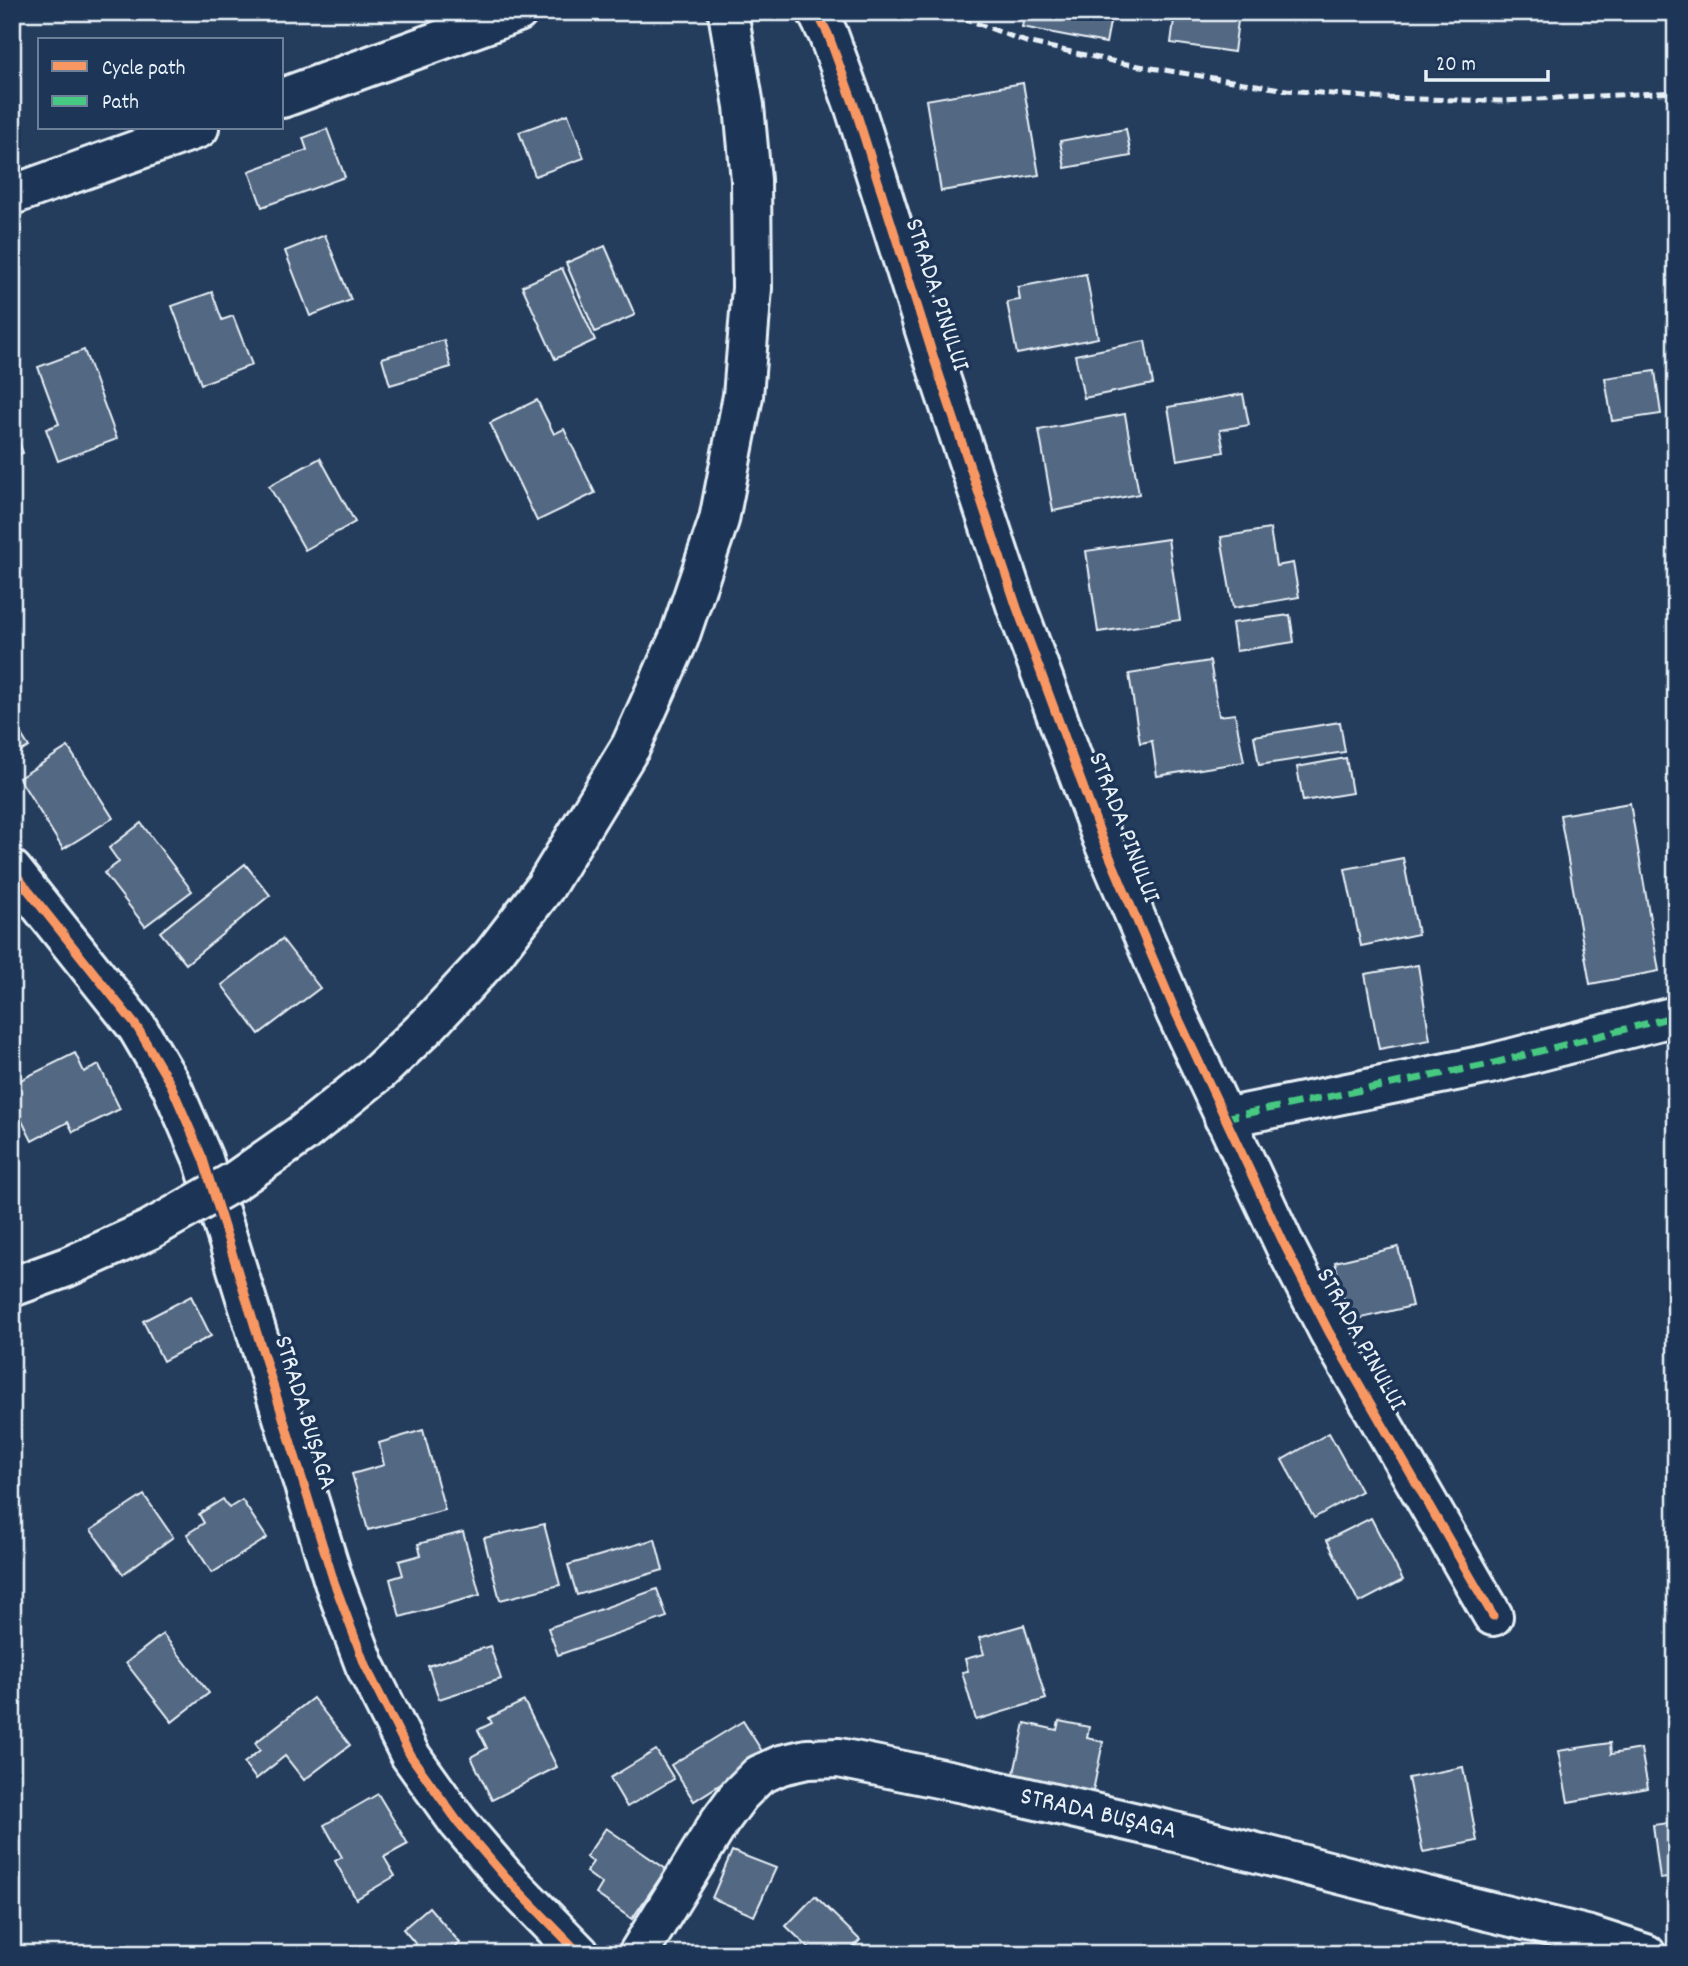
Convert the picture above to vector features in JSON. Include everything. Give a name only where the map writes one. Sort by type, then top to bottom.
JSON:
[{"type":"main road","points":[[284,97],[518,12]]},
{"type":"main road","points":[[12,1287],[67,1267],[149,1230],[235,1181],[302,1133],[380,1071],[428,1025],[492,956],[545,887],[631,747],[679,638],[719,520],[743,396],[752,288],[751,180],[744,106],[728,12]]},
{"type":"main road","name":"STRADA PINULUI","points":[[817,12],[855,107],[935,362],[1017,608],[1102,838],[1175,1013],[1286,1248],[1329,1332],[1493,1616]]},
{"type":"main road","points":[[12,195],[193,130]]},
{"type":"main road","name":"STRADA BUȘAGA","points":[[12,870],[137,1027],[171,1085],[203,1159],[338,1594],[365,1665],[410,1755],[466,1831],[505,1877],[580,1954]]},
{"type":"main road","points":[[1224,1118],[1490,1063],[1676,1016]]},
{"type":"main road","name":"STRADA BUȘAGA","points":[[638,1954],[739,1795],[759,1776],[781,1765],[807,1759],[839,1758],[1163,1829],[1590,1936],[1646,1954]]},
{"type":"building","points":[[1025,12],[1112,12],[1106,43],[1022,27]]},
{"type":"building","points":[[1175,12],[1239,13],[1234,52],[1171,43]]},
{"type":"building","points":[[1023,83],[1039,175],[941,191],[926,100]]},
{"type":"building","points":[[568,114],[584,158],[535,176],[519,132]]},
{"type":"building","points":[[327,129],[345,177],[262,207],[249,171],[307,150],[303,138]]},
{"type":"building","points":[[1126,129],[1131,156],[1065,168],[1060,141]]},
{"type":"building","points":[[325,235],[351,300],[310,316],[285,251]]},
{"type":"building","points":[[605,246],[635,315],[595,332],[566,263]]},
{"type":"building","points":[[562,268],[595,340],[555,359],[522,286]]},
{"type":"building","points":[[1086,274],[1098,338],[1017,354],[1007,302],[1020,300],[1018,287]]},
{"type":"building","points":[[212,292],[222,320],[233,316],[252,365],[201,384],[172,306]]},
{"type":"building","points":[[444,340],[451,367],[390,385],[382,358]]},
{"type":"building","points":[[1145,341],[1153,384],[1084,398],[1075,355]]},
{"type":"building","points":[[84,350],[117,439],[58,461],[46,429],[59,424],[38,367]]},
{"type":"building","points":[[1655,371],[1661,414],[1612,421],[1605,378]]},
{"type":"building","points":[[1243,394],[1249,425],[1220,430],[1224,452],[1177,460],[1168,407]]},
{"type":"building","points":[[537,400],[554,434],[564,429],[595,493],[537,521],[490,423]]},
{"type":"building","points":[[1125,414],[1139,494],[1053,511],[1039,430]]},
{"type":"building","points":[[12,423],[23,453],[12,457]]},
{"type":"building","points":[[320,458],[355,522],[305,550],[269,486]]},
{"type":"building","points":[[1270,529],[1276,566],[1293,563],[1299,597],[1233,608],[1221,537]]},
{"type":"building","points":[[1168,539],[1180,620],[1098,632],[1086,551]]},
{"type":"building","points":[[1290,615],[1294,642],[1236,651],[1232,623]]},
{"type":"building","points":[[1210,661],[1219,716],[1235,714],[1244,762],[1157,776],[1152,741],[1140,743],[1129,674]]},
{"type":"building","points":[[12,720],[29,747],[12,756]]},
{"type":"building","points":[[1340,722],[1345,752],[1259,765],[1254,736]]},
{"type":"building","points":[[68,747],[113,818],[63,849],[19,778]]},
{"type":"building","points":[[1346,758],[1352,793],[1303,801],[1297,767]]},
{"type":"building","points":[[1630,803],[1659,971],[1590,984],[1560,815]]},
{"type":"building","points":[[141,823],[192,891],[145,926],[104,873],[119,862],[109,848]]},
{"type":"building","points":[[1403,858],[1418,934],[1361,946],[1345,869]]},
{"type":"building","points":[[245,864],[270,895],[186,964],[160,932]]},
{"type":"building","points":[[282,939],[320,988],[259,1034],[222,985]]},
{"type":"building","points":[[1418,965],[1430,1040],[1379,1049],[1365,974]]},
{"type":"building","points":[[75,1053],[84,1072],[99,1065],[120,1109],[73,1132],[68,1122],[32,1141],[12,1101],[12,1084]]},
{"type":"building","points":[[1398,1247],[1412,1306],[1349,1321],[1335,1262]]},
{"type":"building","points":[[191,1296],[211,1336],[163,1361],[143,1321]]},
{"type":"building","points":[[423,1430],[445,1510],[368,1530],[352,1474],[384,1465],[379,1443]]},
{"type":"building","points":[[1329,1433],[1361,1491],[1314,1518],[1282,1460]]},
{"type":"building","points":[[144,1495],[173,1537],[123,1574],[91,1530]]},
{"type":"building","points":[[223,1499],[229,1508],[242,1500],[267,1538],[212,1573],[187,1534],[204,1523],[199,1514]]},
{"type":"building","points":[[1371,1518],[1403,1580],[1359,1603],[1327,1540]]},
{"type":"building","points":[[544,1524],[560,1585],[500,1600],[484,1538]]},
{"type":"building","points":[[463,1532],[480,1595],[400,1617],[390,1579],[403,1575],[399,1561],[421,1555],[418,1544]]},
{"type":"building","points":[[655,1539],[663,1570],[577,1595],[568,1565]]},
{"type":"building","points":[[657,1589],[667,1617],[558,1655],[548,1628]]},
{"type":"building","points":[[1024,1625],[1046,1699],[976,1720],[962,1672],[968,1671],[965,1659],[984,1654],[979,1638]]},
{"type":"building","points":[[163,1634],[209,1693],[172,1722],[126,1663]]},
{"type":"building","points":[[490,1646],[501,1679],[439,1699],[428,1666]]},
{"type":"building","points":[[313,1698],[350,1745],[304,1780],[285,1756],[256,1779],[244,1763],[260,1750],[255,1743]]},
{"type":"building","points":[[524,1701],[557,1767],[492,1800],[471,1757],[487,1748],[478,1730],[492,1723],[489,1718]]},
{"type":"building","points":[[743,1721],[765,1756],[694,1801],[671,1765]]},
{"type":"building","points":[[1059,1721],[1089,1727],[1087,1738],[1103,1742],[1092,1796],[1013,1778],[1025,1723],[1057,1730]]},
{"type":"building","points":[[1610,1743],[1611,1754],[1641,1749],[1648,1788],[1568,1802],[1558,1751]]},
{"type":"building","points":[[656,1750],[674,1779],[627,1807],[610,1778]]},
{"type":"building","points":[[1463,1767],[1477,1841],[1423,1852],[1408,1778]]},
{"type":"building","points":[[378,1794],[408,1844],[384,1857],[395,1876],[356,1899],[335,1861],[342,1857],[324,1825]]},
{"type":"building","points":[[1676,1822],[1676,1877],[1660,1879],[1653,1825]]},
{"type":"building","points":[[606,1828],[666,1869],[632,1919],[596,1894],[602,1884],[586,1872],[593,1862],[586,1857]]},
{"type":"building","points":[[732,1851],[776,1868],[754,1916],[712,1898]]},
{"type":"building","points":[[815,1896],[860,1940],[847,1954],[815,1954],[786,1926]]},
{"type":"building","points":[[429,1907],[460,1943],[448,1954],[424,1954],[403,1929]]},
{"type":"railway","points":[[948,12],[1026,42],[1121,63],[1287,90],[1377,98],[1501,101],[1676,92]]},
{"type":"marked path","points":[[1224,1118],[1490,1064],[1676,1016]]},
{"type":"cycle path","points":[[817,12],[828,34],[855,108],[935,362],[1017,608],[1102,838],[1176,1013],[1286,1248],[1329,1332],[1493,1616]]},
{"type":"cycle path","points":[[12,870],[137,1027],[171,1085],[203,1159],[334,1582],[365,1665],[410,1755],[458,1822],[505,1877],[580,1954]]}]
